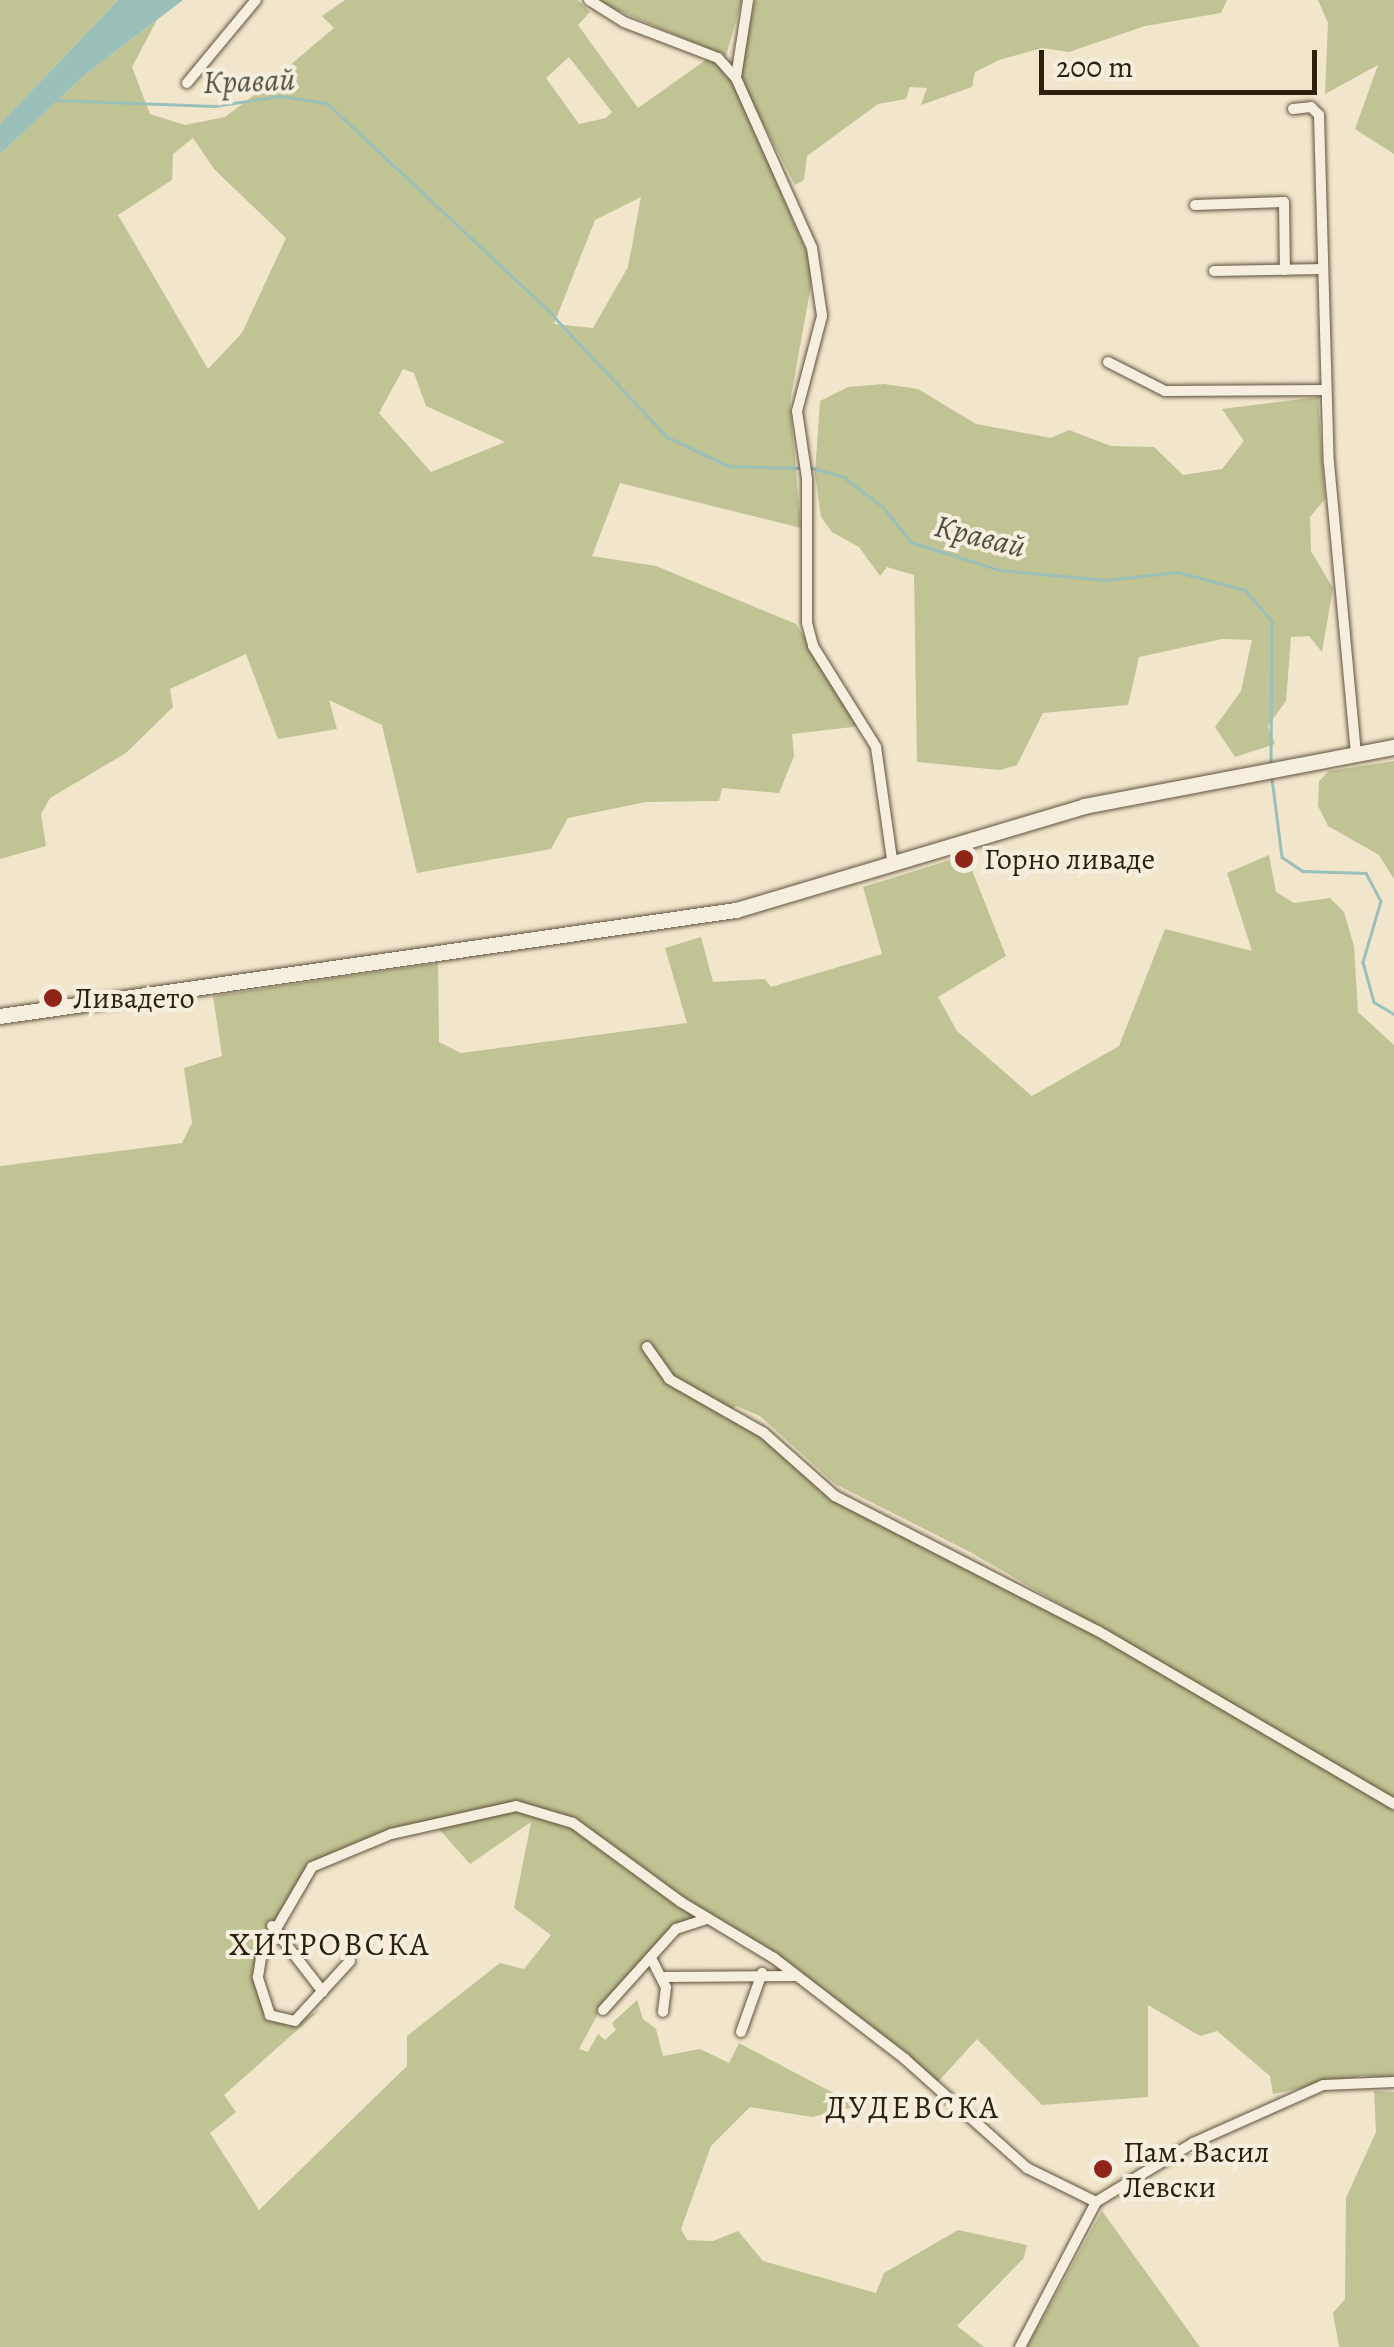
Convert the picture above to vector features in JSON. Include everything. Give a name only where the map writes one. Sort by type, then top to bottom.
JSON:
[{"type":"street","points":[[187,83],[256,0]]},
{"type":"street","points":[[590,0],[624,22],[698,46],[736,78],[812,248],[822,316],[798,410],[807,479],[807,623],[813,646],[876,748],[894,868]]},
{"type":"street","points":[[736,78],[748,0]]},
{"type":"street","points":[[1293,108],[1311,107],[1319,115],[1325,390],[1356,754]]},
{"type":"street","points":[[1196,206],[1284,202],[1286,270]]},
{"type":"street","points":[[1214,271],[1323,270]]},
{"type":"street","points":[[1108,362],[1165,391],[1325,390]]},
{"type":"street","points":[[0,1016],[736,910],[894,868],[1084,806],[1394,747]]},
{"type":"street","points":[[647,1347],[669,1380],[764,1433],[835,1496],[1098,1630],[1394,1804]]},
{"type":"street","points":[[350,1961],[295,2020],[270,2016],[258,1977],[272,1926],[312,1867],[391,1834],[516,1806],[573,1822],[708,1919],[796,1976],[905,2059],[1027,2168],[1096,2202]]},
{"type":"street","points":[[603,2010],[676,1929],[708,1919]]},
{"type":"street","points":[[272,1926],[324,1992]]},
{"type":"street","points":[[652,1960],[663,1977],[663,2012]]},
{"type":"street","points":[[663,1977],[762,1972],[796,1976]]},
{"type":"street","points":[[741,2032],[762,1972]]},
{"type":"street","points":[[1020,2347],[1096,2202],[1194,2143],[1323,2086],[1394,2082]]},
{"type":"green space","points":[[0,0],[118,0],[0,124]]},
{"type":"green space","points":[[345,0],[578,0],[590,12],[578,25],[638,108],[710,57],[732,78],[814,269],[790,402],[801,528],[620,483],[592,556],[656,566],[796,624],[861,726],[792,734],[794,756],[779,793],[722,788],[719,801],[646,802],[568,818],[551,849],[417,873],[382,725],[329,700],[337,729],[278,739],[246,654],[170,689],[173,707],[126,753],[50,798],[41,814],[46,846],[0,859],[0,154],[86,74],[157,20],[132,67],[150,114],[185,125],[225,117],[257,93],[334,28],[322,16]],"holes":[[[569,57],[612,112],[606,118],[579,124],[546,78]],[[193,138],[214,169],[286,238],[242,333],[208,369],[118,215],[172,180],[173,154]],[[641,197],[628,267],[593,328],[554,324],[595,220]],[[403,369],[414,373],[426,406],[505,442],[431,472],[379,413]]]},
{"type":"green space","points":[[593,0],[742,0],[726,56]]},
{"type":"green space","points":[[755,0],[1227,0],[1221,13],[1145,26],[1069,52],[1042,48],[999,60],[975,72],[972,87],[921,105],[927,88],[910,87],[906,99],[878,104],[807,156],[804,180],[795,185],[739,77]]},
{"type":"green space","points":[[1318,0],[1394,0],[1394,154],[1355,129],[1378,65],[1325,94],[1328,23]]},
{"type":"green space","points":[[884,384],[918,389],[976,424],[1051,438],[1069,430],[1111,446],[1154,447],[1183,475],[1222,469],[1244,441],[1222,409],[1318,397],[1325,499],[1310,517],[1311,551],[1333,588],[1322,652],[1309,636],[1291,637],[1286,701],[1268,726],[1275,744],[1235,757],[1215,727],[1241,691],[1252,640],[1222,639],[1139,657],[1128,705],[1043,713],[1017,765],[1000,770],[917,762],[914,575],[887,567],[880,576],[859,547],[832,532],[821,517],[815,474],[820,401],[848,387]]},
{"type":"green space","points":[[1394,761],[1394,879],[1379,855],[1328,826],[1318,806],[1319,781],[1329,771]]},
{"type":"green space","points":[[966,855],[1006,956],[938,997],[957,1031],[1032,1096],[1119,1046],[1165,929],[1252,951],[1227,873],[1269,855],[1276,892],[1294,903],[1330,898],[1344,912],[1354,946],[1358,1012],[1394,1045],[1394,1798],[970,1552],[835,1484],[760,1416],[736,1406],[731,1410],[767,1428],[837,1492],[1063,1615],[1394,1810],[1394,2078],[1362,2076],[1273,2094],[1270,2076],[1217,2031],[1200,2036],[1148,2005],[1148,2097],[1042,2105],[977,2039],[936,2084],[786,1966],[612,1857],[696,1917],[677,1925],[601,2008],[579,2049],[588,2052],[598,2034],[605,2040],[616,2030],[612,2023],[637,2000],[643,2019],[656,2029],[663,2056],[700,2049],[729,2063],[739,2043],[858,2106],[812,2117],[750,2107],[711,2146],[681,2229],[687,2240],[713,2241],[738,2231],[763,2261],[876,2293],[884,2273],[958,2230],[1027,2245],[1024,2258],[957,2326],[984,2347],[0,2347],[0,1166],[182,1143],[192,1123],[184,1068],[222,1056],[213,996],[438,963],[439,1042],[461,1053],[687,1023],[665,948],[701,937],[713,982],[765,979],[771,987],[882,954],[863,887]],"holes":[[[531,1822],[514,1908],[551,1935],[524,1969],[500,1963],[407,2036],[407,2066],[259,2210],[210,2133],[236,2112],[224,2095],[320,2010],[288,2027],[266,2007],[258,1966],[280,1910],[324,1859],[437,1827],[470,1864]]]},
{"type":"green space","points":[[1374,2091],[1394,2092],[1394,2347],[1339,2347],[1333,2313],[1345,2299],[1346,2198],[1376,2132]]},
{"type":"green space","points":[[1102,2211],[1200,2347],[1027,2347]]},
{"type":"water","points":[[118,0],[183,0],[86,74],[0,154],[0,124]]},
{"type":"waterway","name":"Кравай","points":[[55,100],[214,106],[280,96],[327,103],[546,308],[667,437],[729,466],[801,468]]},
{"type":"waterway","name":"Кравай","points":[[809,467],[844,477],[883,507],[911,542],[1000,570],[1106,580],[1178,572],[1245,590],[1272,621],[1271,765]]},
{"type":"waterway","name":"Кравай","points":[[1272,778],[1282,857],[1303,871],[1366,873],[1381,901],[1363,962],[1374,1002],[1394,1014]]},
{"type":"place","name":"Горно ливаде","points":[[964,859]]},
{"type":"place","name":"Ливадето","points":[[53,998]]},
{"type":"place","name":"Пам. Васил Левски","points":[[1103,2169]]},
{"type":"district","name":"ХИТРОВСКА","points":[[330,1944]]},
{"type":"district","name":"ДУДЕВСКА","points":[[913,2107]]}]
